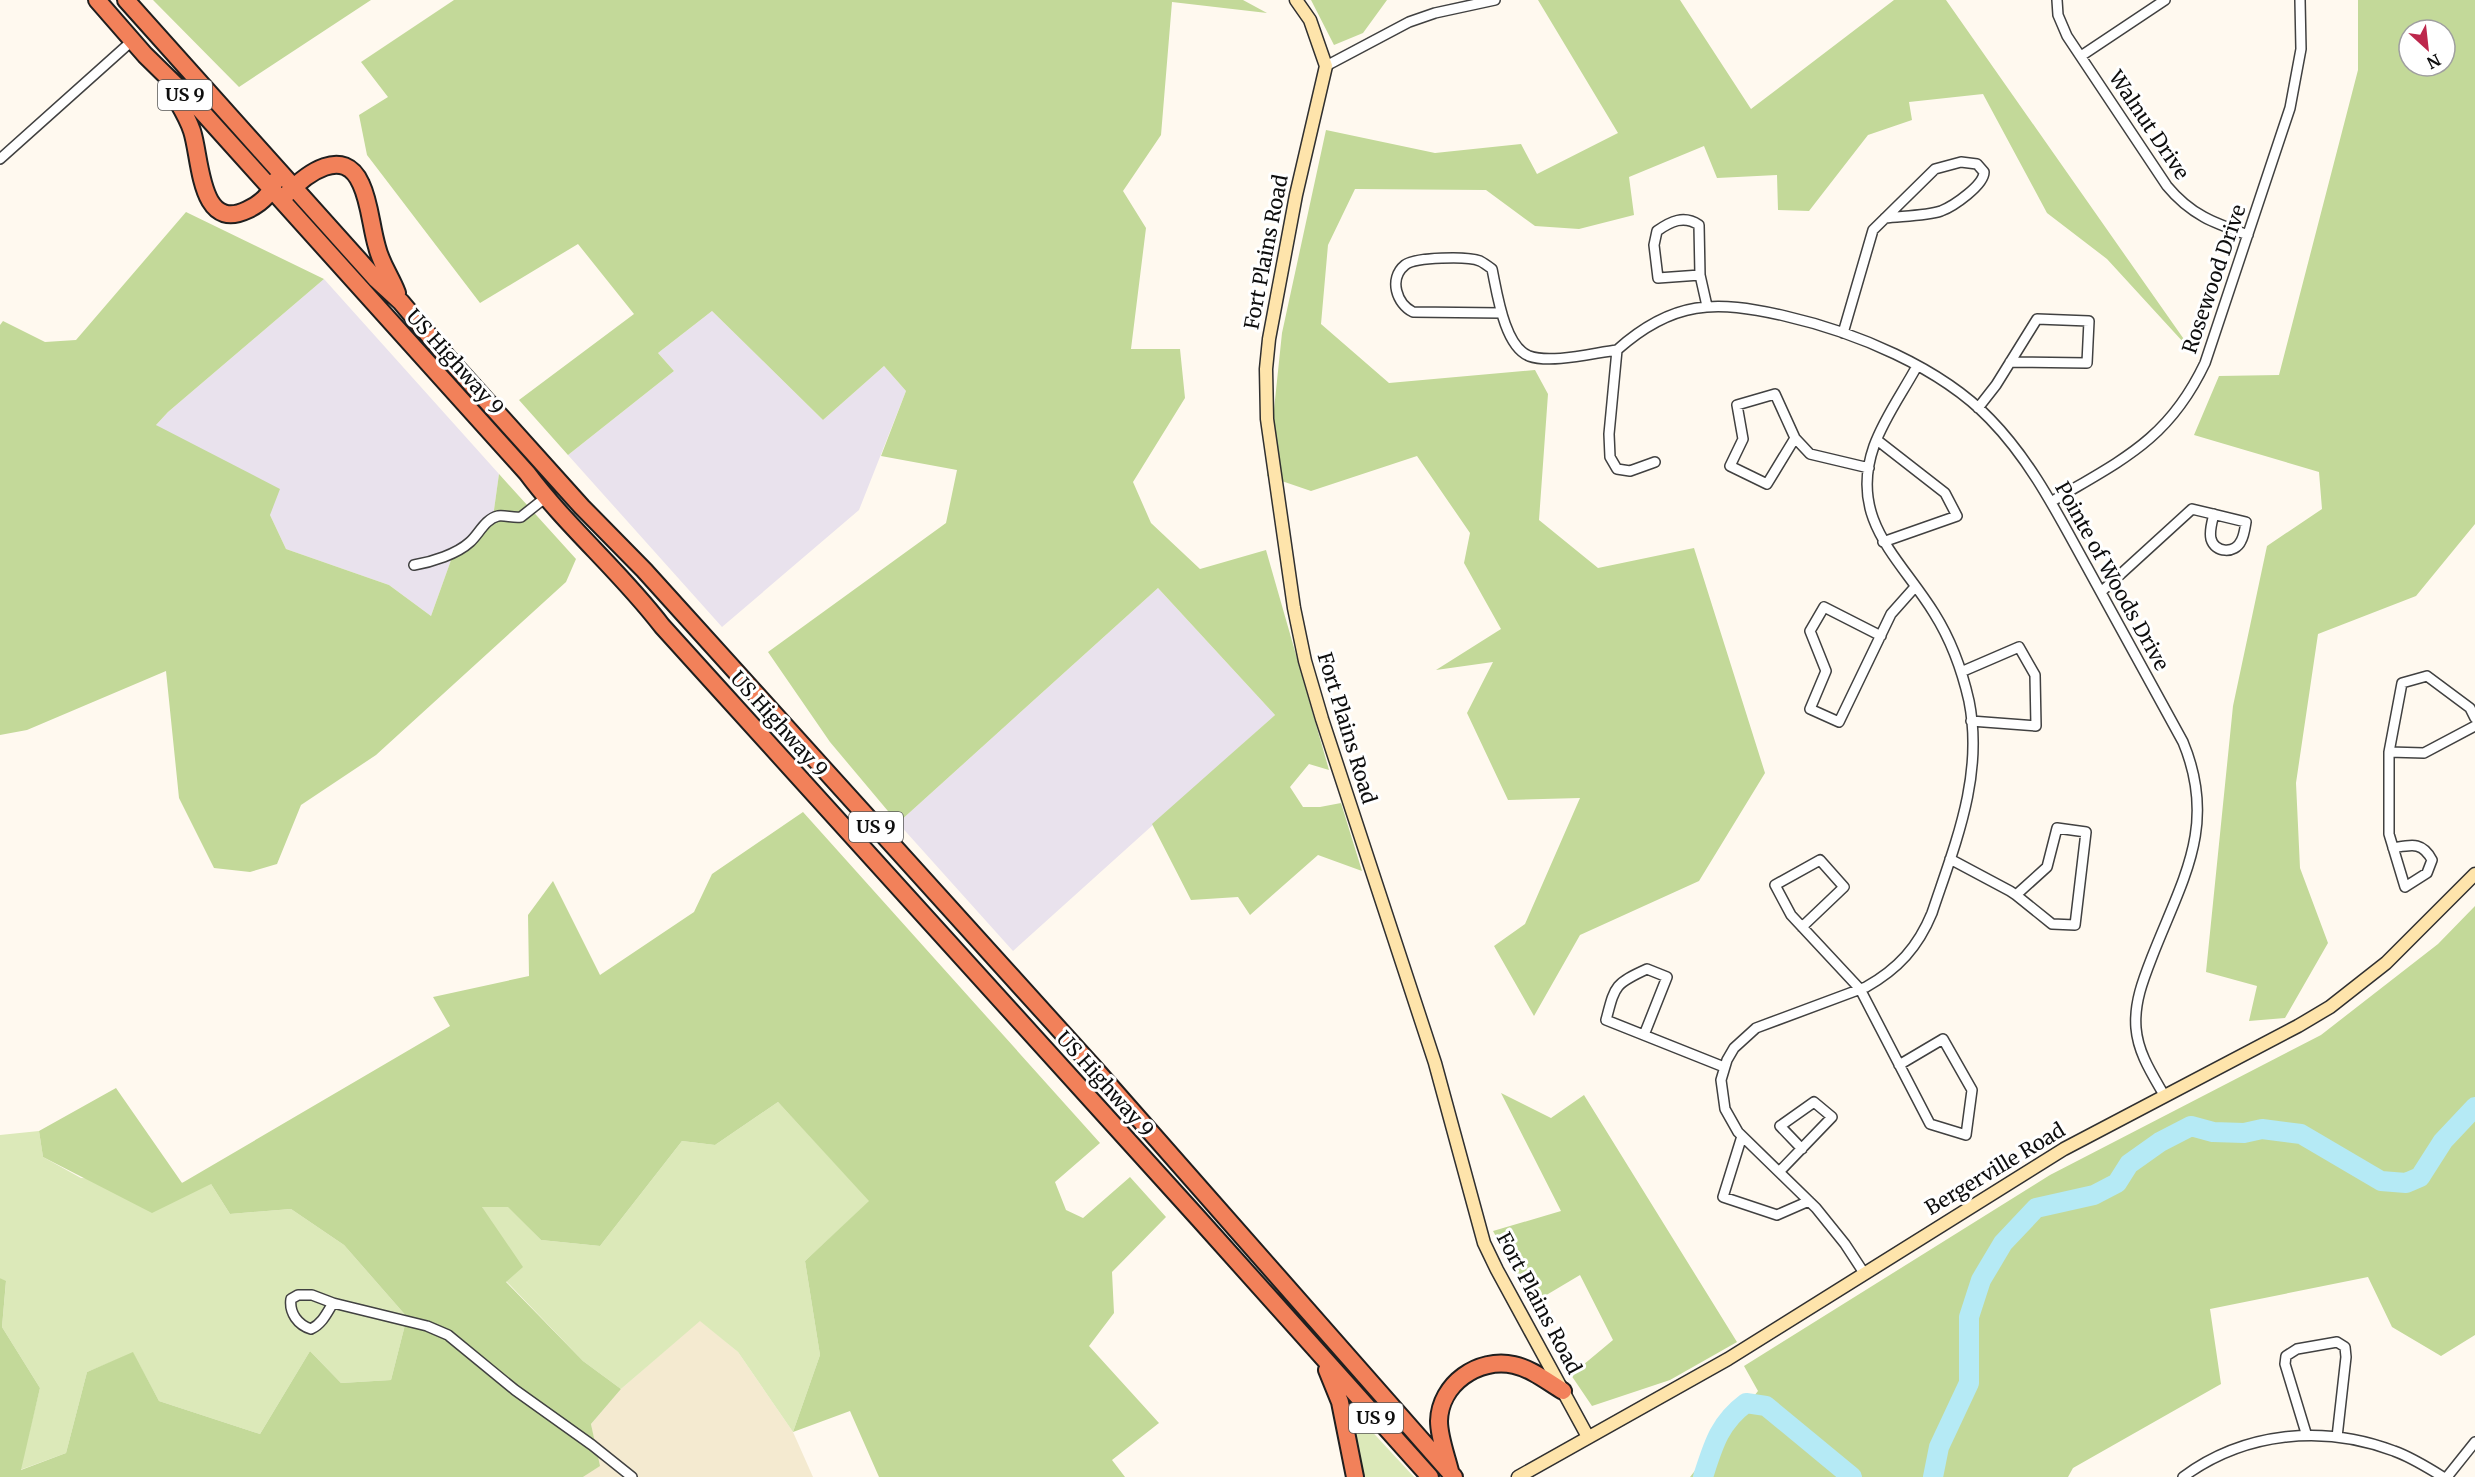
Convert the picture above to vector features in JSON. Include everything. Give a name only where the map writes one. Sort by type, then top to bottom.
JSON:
[{"type":"highway","name":"US Highway 9","points":[[98,0],[161,72],[195,104],[527,473],[545,498],[625,581],[669,635],[1430,1477]]},
{"type":"highway","name":"US Highway 9","points":[[126,0],[375,278],[401,302],[576,501],[650,578],[1095,1070],[1452,1476]]},
{"type":"highway","points":[[161,72],[192,131],[205,194],[213,206],[228,213],[248,210],[293,187],[311,173],[333,164],[342,166],[356,175],[364,192],[380,258],[401,302]]},
{"type":"highway","points":[[274,166],[276,196]]},
{"type":"highway","points":[[1322,1358],[1340,1402],[1355,1477]]},
{"type":"highway","points":[[1452,1476],[1439,1423],[1440,1411],[1448,1392],[1466,1374],[1488,1365],[1515,1365],[1530,1371],[1563,1391]]},
{"type":"street","points":[[1296,0],[1310,20],[1326,66],[1409,22],[1436,13],[1495,0]]},
{"type":"street","name":"Walnut Drive","points":[[2057,0],[2060,23],[2178,200],[2202,218],[2248,235]]},
{"type":"street","points":[[2081,56],[2165,0]]},
{"type":"street","name":"Rosewood Drive","points":[[2051,502],[2136,452],[2158,433],[2180,408],[2194,386],[2205,363],[2290,108],[2298,74],[2302,24],[2300,0]]},
{"type":"street","points":[[0,159],[133,40]]},
{"type":"street","name":"Fort Plains Road","points":[[1326,66],[1296,195],[1266,369],[1267,419],[1294,608],[1303,652],[1321,717],[1425,1031],[1484,1243],[1588,1437]]},
{"type":"street","points":[[1843,333],[1874,230],[1885,218],[1935,169],[1961,162],[1977,164],[1984,172],[1984,178],[1979,186],[1941,211],[1885,218]]},
{"type":"street","points":[[1700,275],[1658,278],[1654,245],[1657,231],[1671,221],[1690,219],[1699,225],[1700,275],[1707,306]]},
{"type":"street","points":[[1501,313],[1413,312],[1404,308],[1397,296],[1396,279],[1404,266],[1414,261],[1457,258],[1480,261],[1492,269],[1501,313],[1515,345],[1528,355],[1548,358],[1617,350],[1610,457],[1617,469],[1630,471],[1654,462]]},
{"type":"street","name":"Pointe of Woods Drive","points":[[1617,350],[1636,333],[1664,317],[1691,308],[1722,306],[1771,313],[1843,333],[1917,366],[1978,408],[2014,446],[2051,502],[2183,742],[2191,761],[2199,798],[2195,844],[2142,984],[2136,1009],[2136,1030],[2140,1050],[2164,1095]]},
{"type":"street","points":[[1978,408],[2037,319],[2089,321],[2087,363],[2010,362]]},
{"type":"street","points":[[1864,1273],[1830,1224],[1742,1136],[1730,1121],[1721,1094],[1724,1067],[1734,1048],[1756,1028],[1860,989],[1882,978],[1896,967],[1918,941],[1932,913],[1965,815],[1973,758],[1971,721],[1961,672],[1944,630],[1883,542],[1875,526],[1869,503],[1869,468],[1877,440],[1917,366]]},
{"type":"street","points":[[1795,438],[1767,484],[1730,465],[1743,439],[1737,405],[1775,394],[1795,438],[1810,454],[1869,468]]},
{"type":"street","points":[[1877,440],[1945,493],[1957,516],[1883,542]]},
{"type":"street","points":[[414,565],[426,563],[460,549],[472,541],[492,519],[498,516],[521,517],[545,498]]},
{"type":"street","points":[[2101,592],[2192,509],[2214,514],[2246,522],[2242,540],[2236,548],[2226,551],[2217,548],[2211,541],[2210,533],[2214,514]]},
{"type":"street","points":[[1881,636],[1824,607],[1810,631],[1826,671],[1810,709],[1839,722],[1881,636],[1891,614],[1915,587]]},
{"type":"street","points":[[1961,672],[2019,647],[2035,675],[2036,726],[1971,721]]},
{"type":"street","points":[[2393,848],[2417,845],[2427,850],[2432,860],[2427,873],[2405,887],[2393,848],[2389,834],[2389,752],[2402,683],[2427,676],[2470,708],[2475,718]]},
{"type":"street","points":[[2389,752],[2424,753],[2475,726]]},
{"type":"street","points":[[1950,859],[2016,895],[2052,924],[2075,925],[2086,832],[2057,828],[2047,867],[2016,895]]},
{"type":"street","points":[[1802,927],[1844,887],[1820,860],[1775,885],[1791,915],[1802,927],[1860,989],[1899,1065],[1930,1124],[1966,1135],[1972,1090],[1942,1039],[1899,1065]]},
{"type":"street","name":"Bergerville Road","points":[[1518,1477],[1728,1359],[2029,1169],[2164,1095],[2298,1026],[2353,990],[2386,963],[2475,874]]},
{"type":"street","points":[[1644,1035],[1667,977],[1647,969],[1625,979],[1614,990],[1606,1020],[1724,1067]]},
{"type":"street","points":[[1779,1172],[1802,1149],[1832,1118],[1814,1102],[1780,1126],[1802,1149]]},
{"type":"street","points":[[1742,1136],[1723,1197],[1777,1215],[1809,1201]]},
{"type":"street","points":[[333,1303],[324,1319],[311,1329],[297,1321],[290,1304],[291,1299],[298,1294],[312,1295],[333,1303],[427,1326],[448,1335],[515,1390],[592,1445],[632,1477]]},
{"type":"street","points":[[2306,1433],[2285,1364],[2286,1356],[2297,1349],[2337,1342],[2345,1347],[2346,1357],[2337,1437]]},
{"type":"street","points":[[2183,1477],[2214,1457],[2239,1447],[2262,1440],[2306,1433],[2366,1442],[2393,1450],[2445,1477],[2475,1442]]},
{"type":"shaded area","points":[[324,279],[499,474],[493,517],[455,549],[431,616],[389,585],[286,549],[270,515],[156,425],[168,412]]},
{"type":"shaded area","points":[[712,311],[823,420],[884,366],[906,391],[859,510],[722,627],[568,455],[674,371],[658,353]]},
{"type":"shaded area","points":[[1158,588],[1275,715],[1013,951],[898,823]]},
{"type":"shaded area","points":[[700,1320],[738,1352],[793,1432],[813,1477],[583,1477],[599,1466],[591,1424],[621,1389]]},
{"type":"green space","points":[[153,0],[371,0],[239,87]]},
{"type":"green space","points":[[454,0],[1243,0],[1267,13],[1172,2],[1161,135],[1123,191],[1146,228],[1131,349],[1180,349],[1185,398],[1133,482],[1151,523],[1200,569],[1266,550],[1329,770],[1309,764],[1290,787],[1303,807],[1341,803],[1362,871],[1318,855],[1250,915],[1238,897],[1191,900],[1152,824],[1275,715],[1158,588],[898,823],[830,742],[768,652],[946,523],[957,470],[881,456],[906,391],[884,366],[823,420],[712,311],[658,353],[674,371],[568,455],[519,400],[634,314],[578,244],[480,303],[367,155],[359,115],[388,97],[361,62]]},
{"type":"green space","points":[[1311,0],[1387,0],[1363,33],[1334,45]]},
{"type":"green space","points":[[1538,0],[1680,0],[1751,109],[1894,0],[1946,0],[2195,355],[2107,259],[2047,213],[1983,94],[1909,102],[1912,120],[1868,135],[1809,211],[1778,210],[1777,175],[1717,178],[1704,146],[1629,177],[1634,215],[1579,229],[1535,226],[1486,190],[1355,189],[1328,245],[1321,324],[1389,383],[1535,370],[1548,394],[1539,520],[1598,568],[1694,548],[1765,773],[1699,881],[1580,935],[1534,1016],[1494,946],[1525,924],[1580,798],[1508,800],[1467,713],[1493,662],[1436,670],[1501,629],[1464,563],[1470,533],[1417,456],[1311,491],[1267,476],[1282,333],[1326,130],[1435,153],[1521,144],[1537,174],[1618,133]]},
{"type":"green space","points":[[2358,0],[2475,0],[2475,524],[2416,596],[2318,634],[2296,783],[2300,868],[2328,943],[2285,1018],[2249,1021],[2257,986],[2206,972],[2233,706],[2267,546],[2322,509],[2319,472],[2194,435],[2219,376],[2279,375],[2358,70]]},
{"type":"green space","points":[[186,212],[324,279],[168,412],[156,425],[280,489],[270,515],[286,549],[389,585],[431,616],[455,549],[493,517],[499,474],[576,559],[566,582],[376,755],[301,805],[277,864],[250,872],[214,868],[179,798],[166,671],[27,730],[0,735],[0,325],[3,321],[45,342],[76,340]]},
{"type":"green space","points":[[803,812],[1100,1143],[1055,1182],[1066,1210],[1083,1218],[1130,1177],[1166,1217],[1112,1272],[1114,1313],[1089,1346],[1159,1423],[1112,1460],[1125,1477],[879,1477],[850,1411],[793,1432],[820,1355],[805,1261],[869,1201],[778,1102],[715,1145],[682,1141],[600,1246],[541,1240],[508,1207],[482,1207],[523,1267],[506,1282],[583,1361],[621,1389],[591,1424],[600,1466],[583,1477],[0,1477],[0,1278],[6,1281],[2,1327],[40,1388],[21,1470],[66,1453],[87,1372],[133,1352],[159,1401],[260,1434],[310,1351],[341,1383],[391,1380],[407,1317],[344,1245],[291,1209],[230,1214],[211,1184],[152,1213],[43,1157],[39,1131],[116,1088],[182,1183],[450,1026],[433,997],[529,976],[528,915],[553,881],[600,975],[694,912],[712,874]]},
{"type":"green space","points":[[2475,906],[2475,1335],[2441,1356],[2392,1327],[2368,1277],[2210,1309],[2221,1384],[2073,1468],[2068,1477],[1690,1477],[1758,1391],[1744,1366],[2050,1175],[2321,1035],[2438,944]]},
{"type":"green space","points":[[1501,1093],[1551,1118],[1584,1095],[1737,1342],[1670,1380],[1592,1406],[1571,1375],[1613,1340],[1580,1275],[1533,1303],[1493,1231],[1561,1211]]},
{"type":"green space","points":[[778,1102],[870,1201],[805,1261],[820,1355],[793,1432],[738,1352],[700,1321],[621,1389],[583,1361],[506,1281],[482,1207],[508,1206],[541,1240],[600,1246],[682,1141],[715,1145]]},
{"type":"green space","points":[[39,1131],[43,1157],[81,1178],[211,1184],[230,1214],[291,1209],[344,1245],[407,1317],[391,1380],[341,1383],[310,1351],[260,1434],[159,1401],[133,1353],[87,1372],[66,1453],[20,1470],[40,1388],[2,1327],[6,1282],[0,1278],[0,1135]]},
{"type":"green space","points":[[1353,1411],[1414,1477],[1362,1477]]},
{"type":"waterway","points":[[1933,1477],[1939,1447],[1969,1383],[1969,1317],[1981,1280],[2003,1243],[2036,1208],[2094,1195],[2117,1183],[2129,1164],[2160,1142],[2191,1126],[2213,1132],[2244,1133],[2262,1129],[2301,1134],[2381,1181],[2406,1183],[2420,1177],[2443,1141],[2475,1107]]},
{"type":"waterway","points":[[1703,1477],[1723,1427],[1746,1403],[1766,1406],[1852,1477]]}]
